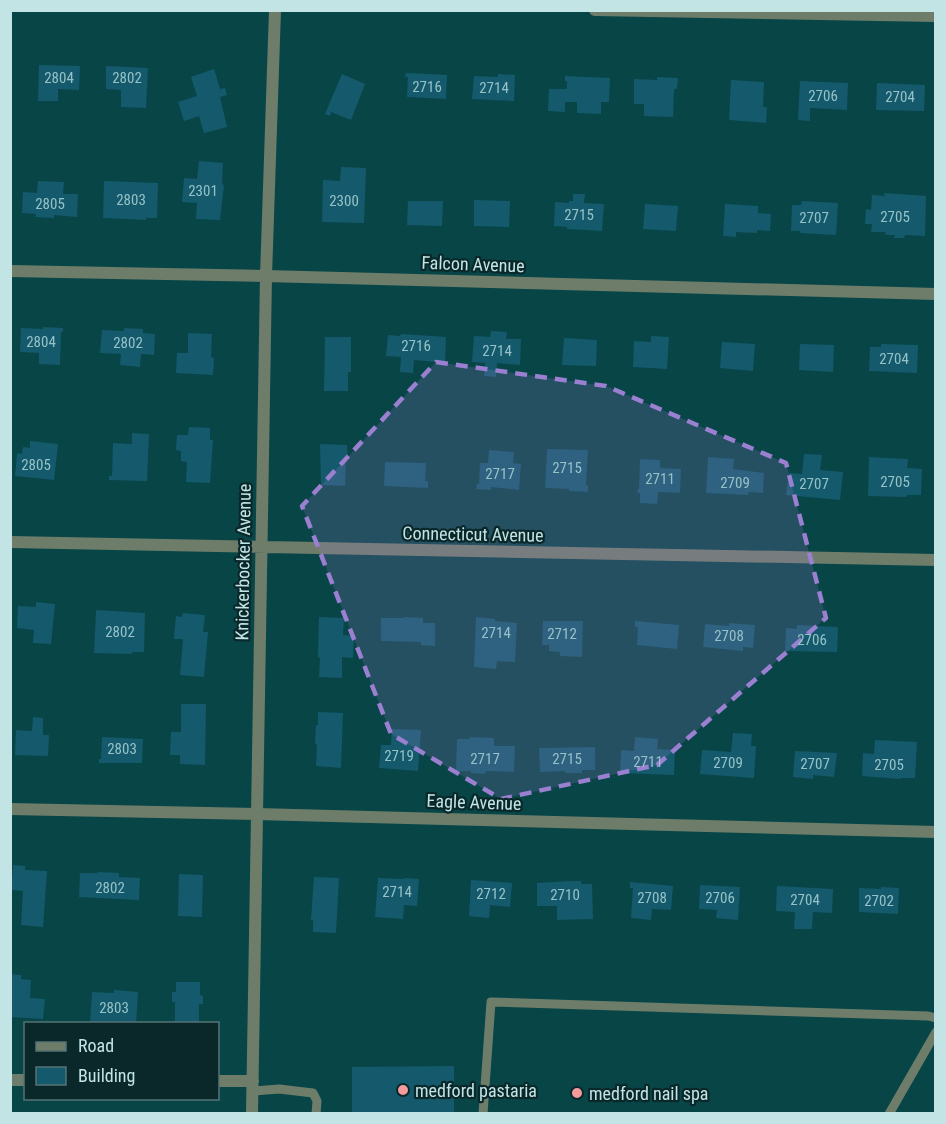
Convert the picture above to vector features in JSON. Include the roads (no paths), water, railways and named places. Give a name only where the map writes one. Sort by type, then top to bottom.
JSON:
[{"type":"street","name":"Knickerbocker Avenue","points":[[252,1113],[266,276],[275,10]]},
{"type":"street","points":[[596,10],[936,16]]},
{"type":"street","name":"Falcon Avenue","points":[[10,271],[936,294]]},
{"type":"street","name":"Connecticut Avenue","points":[[10,542],[936,560]]},
{"type":"street","name":"Eagle Avenue","points":[[10,809],[936,832]]},
{"type":"street","points":[[219,1081],[253,1086]]},
{"type":"lane","points":[[483,1113],[491,1002],[904,1015],[936,1018]]},
{"type":"lane","points":[[889,1113],[936,1032]]},
{"type":"lane","points":[[253,1086],[313,1093],[317,1101],[316,1113]]},
{"type":"place","name":"medford pastaria","points":[[403,1090]]},
{"type":"place","name":"medford nail spa","points":[[577,1093]]}]
